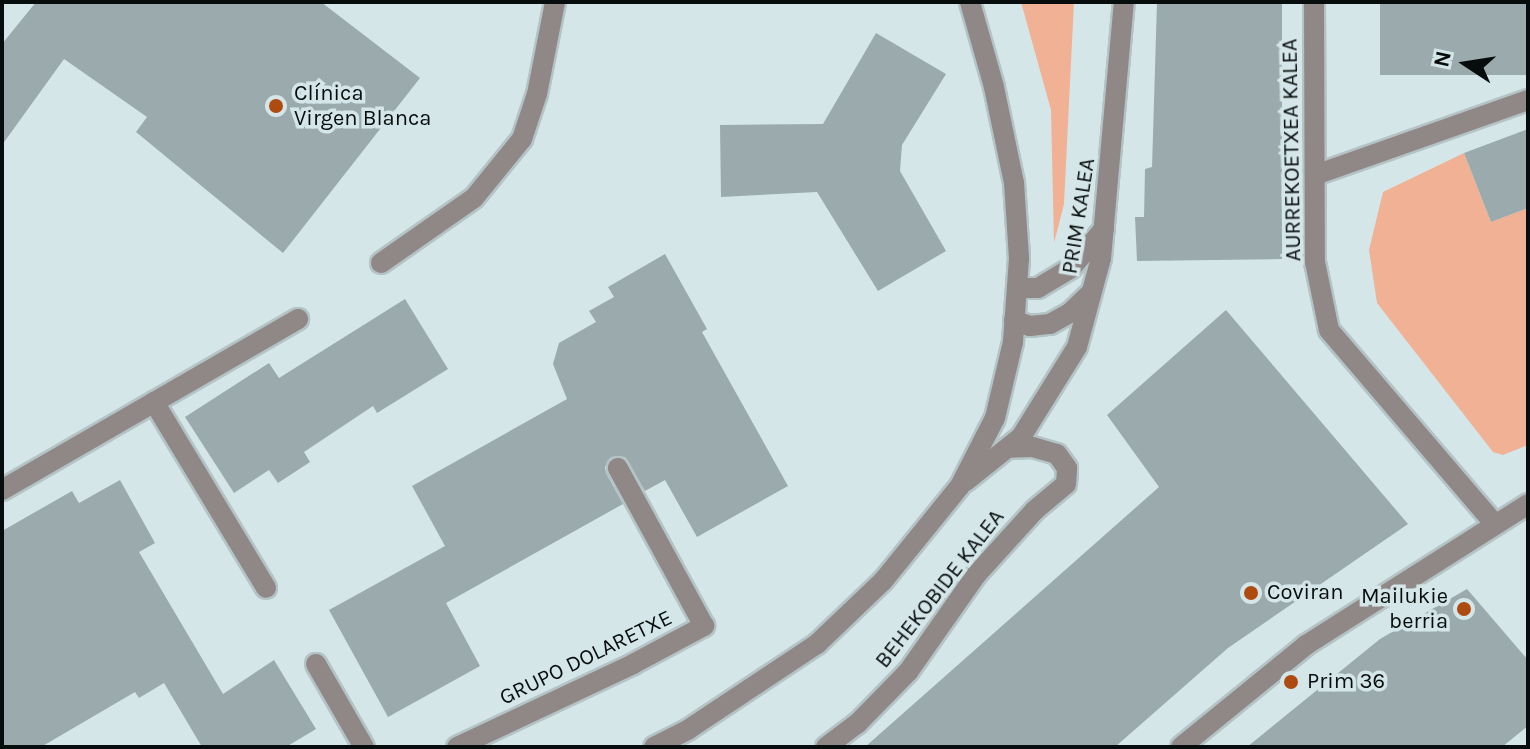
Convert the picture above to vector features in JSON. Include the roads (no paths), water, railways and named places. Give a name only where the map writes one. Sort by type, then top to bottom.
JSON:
[{"type":"street","points":[[381,263],[474,198],[522,139],[537,94],[555,2]]},
{"type":"street","points":[[654,747],[689,729],[817,644],[883,581],[960,486],[995,418],[1013,342],[1019,258],[1014,183],[994,87],[970,2]]},
{"type":"street","name":"PRIM KALEA","points":[[960,486],[1021,437],[1077,347],[1101,258],[1124,2]]},
{"type":"street","name":"AURREKOETXEA KALEA","points":[[1314,2],[1315,262],[1329,330],[1494,523]]},
{"type":"street","points":[[1315,175],[1528,100]]},
{"type":"street","points":[[1017,288],[1038,288],[1071,268],[1104,229]]},
{"type":"street","points":[[1014,320],[1030,326],[1050,324],[1070,313],[1090,294]]},
{"type":"street","points":[[2,490],[298,319]]},
{"type":"street","points":[[154,402],[266,588]]},
{"type":"street","name":"BEHEKOBIDE KALEA","points":[[826,747],[857,724],[908,672],[977,574],[1035,510],[1066,484],[1067,468],[1057,454],[1033,447],[1008,448]]},
{"type":"street","name":"GRUPO DOLARETXE","points":[[457,747],[633,664],[704,626],[618,468]]},
{"type":"street","points":[[1181,747],[1306,645],[1528,504]]},
{"type":"street","points":[[316,664],[364,747]]},
{"type":"place","name":"Clínica Virgen Blanca","points":[[276,106]]},
{"type":"place","name":"Coviran","points":[[1251,593]]},
{"type":"place","name":"Mailukie berria","points":[[1464,609]]},
{"type":"place","name":"Prim 36","points":[[1291,682]]}]
